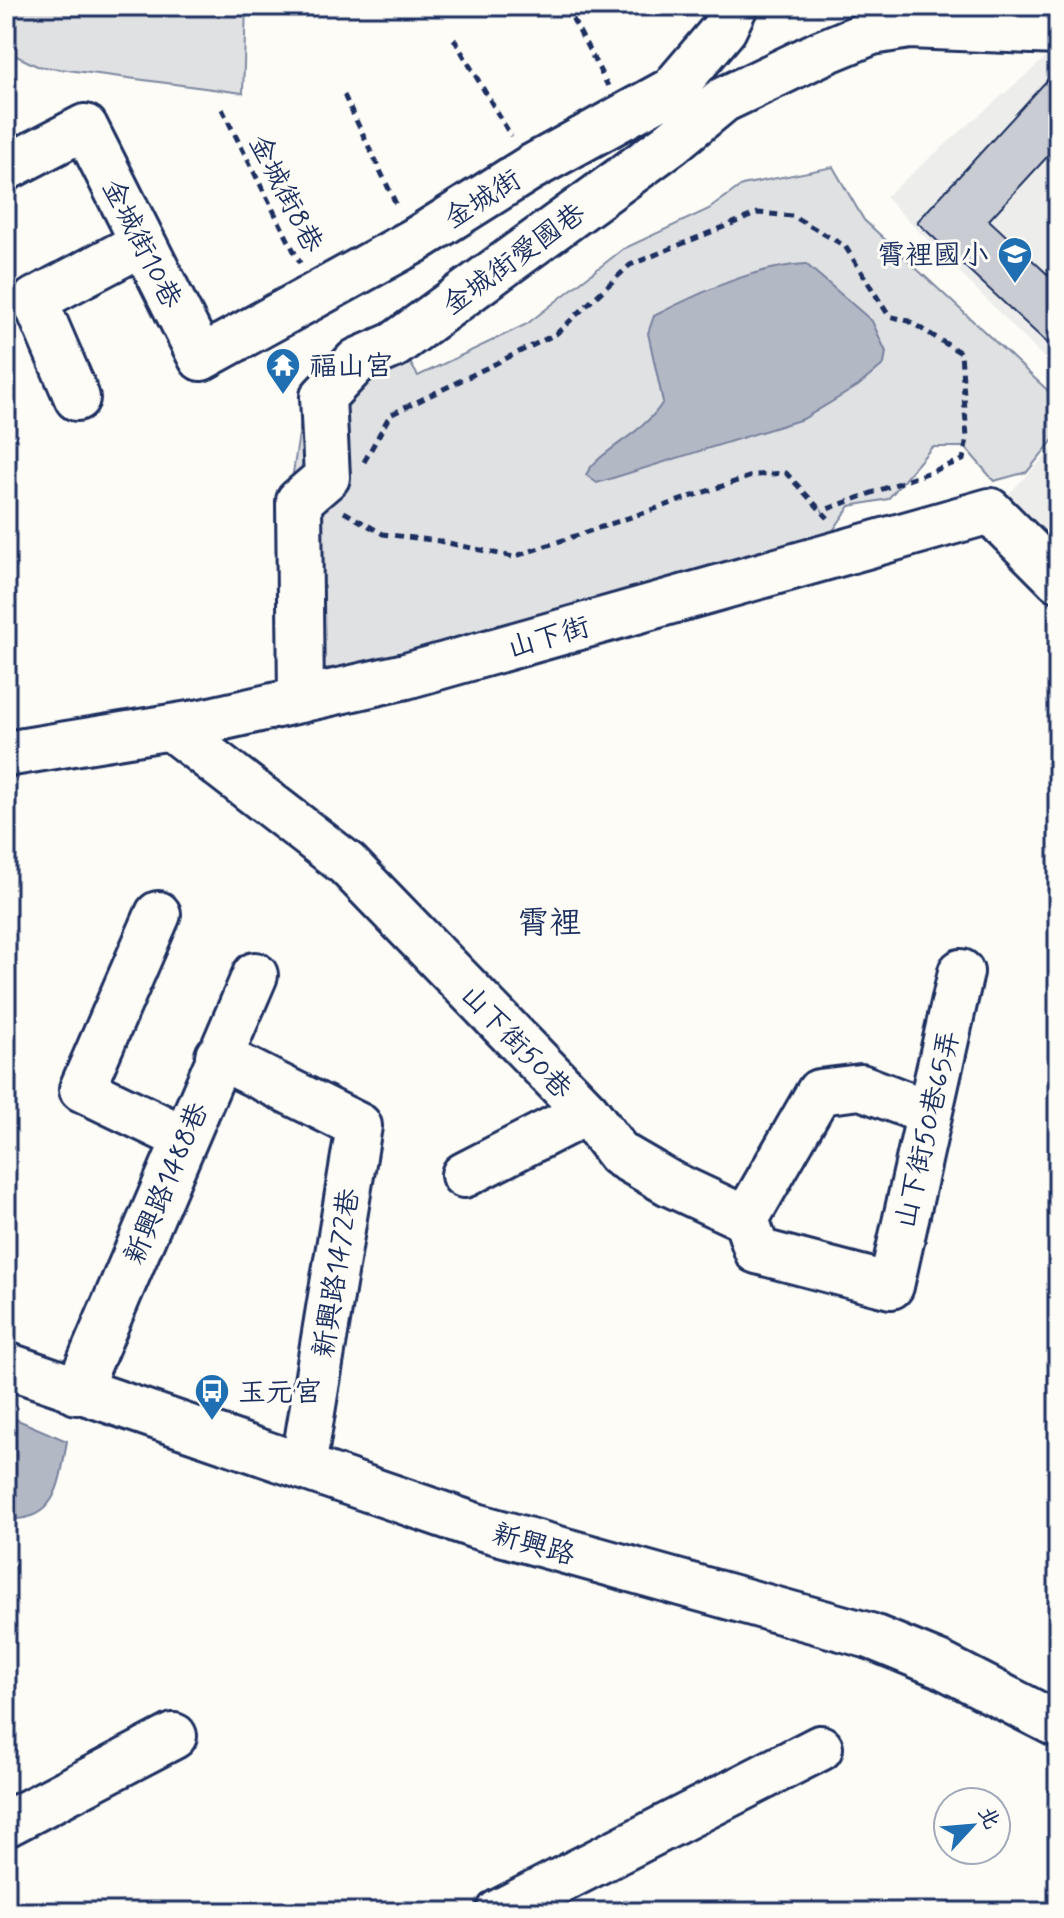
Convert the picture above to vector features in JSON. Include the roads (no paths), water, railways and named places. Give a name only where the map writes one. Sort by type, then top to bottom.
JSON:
[{"type":"street","name":"金城街","points":[[201,358],[414,241],[530,168],[625,119],[672,90],[724,29],[735,6]]},
{"type":"street","name":"金城街愛國巷","points":[[301,700],[299,501],[327,477],[323,397],[357,361],[394,345],[671,143],[723,100],[821,53],[872,32],[988,17],[1058,32]]},
{"type":"street","points":[[671,143],[672,90]]},
{"type":"street","name":"金城街10巷","points":[[6,168],[85,127],[201,358]]},
{"type":"street","points":[[77,398],[35,300],[143,243]]},
{"type":"street","name":"山下街","points":[[6,754],[171,728],[406,676],[990,511],[1058,579]]},
{"type":"street","name":"山下街50巷","points":[[171,728],[347,864],[587,1112],[619,1154],[669,1183],[746,1219]]},
{"type":"street","points":[[158,914],[82,1089],[184,1138]]},
{"type":"street","name":"山下街50巷65弄","points":[[746,1219],[757,1251],[891,1286],[961,972]]},
{"type":"street","name":"新興路1488巷","points":[[77,1392],[255,975]]},
{"type":"street","name":"新興路1472巷","points":[[218,1056],[359,1126],[303,1467]]},
{"type":"street","points":[[746,1219],[819,1092],[861,1087],[929,1113]]},
{"type":"street","points":[[464,1175],[587,1112]]},
{"type":"street","name":"新興路","points":[[6,1365],[77,1392],[476,1526],[870,1636],[941,1665],[1058,1725]]},
{"type":"street","points":[[6,1824],[174,1736]]},
{"type":"street","points":[[499,1912],[820,1748]]},
{"type":"place","name":"霄裡國小","points":[[1015,285]]},
{"type":"place","name":"福山宮","points":[[283,396]]},
{"type":"place","name":"玉元宮","points":[[212,1422]]},
{"type":"district","name":"霄裡","points":[[549,922]]}]
